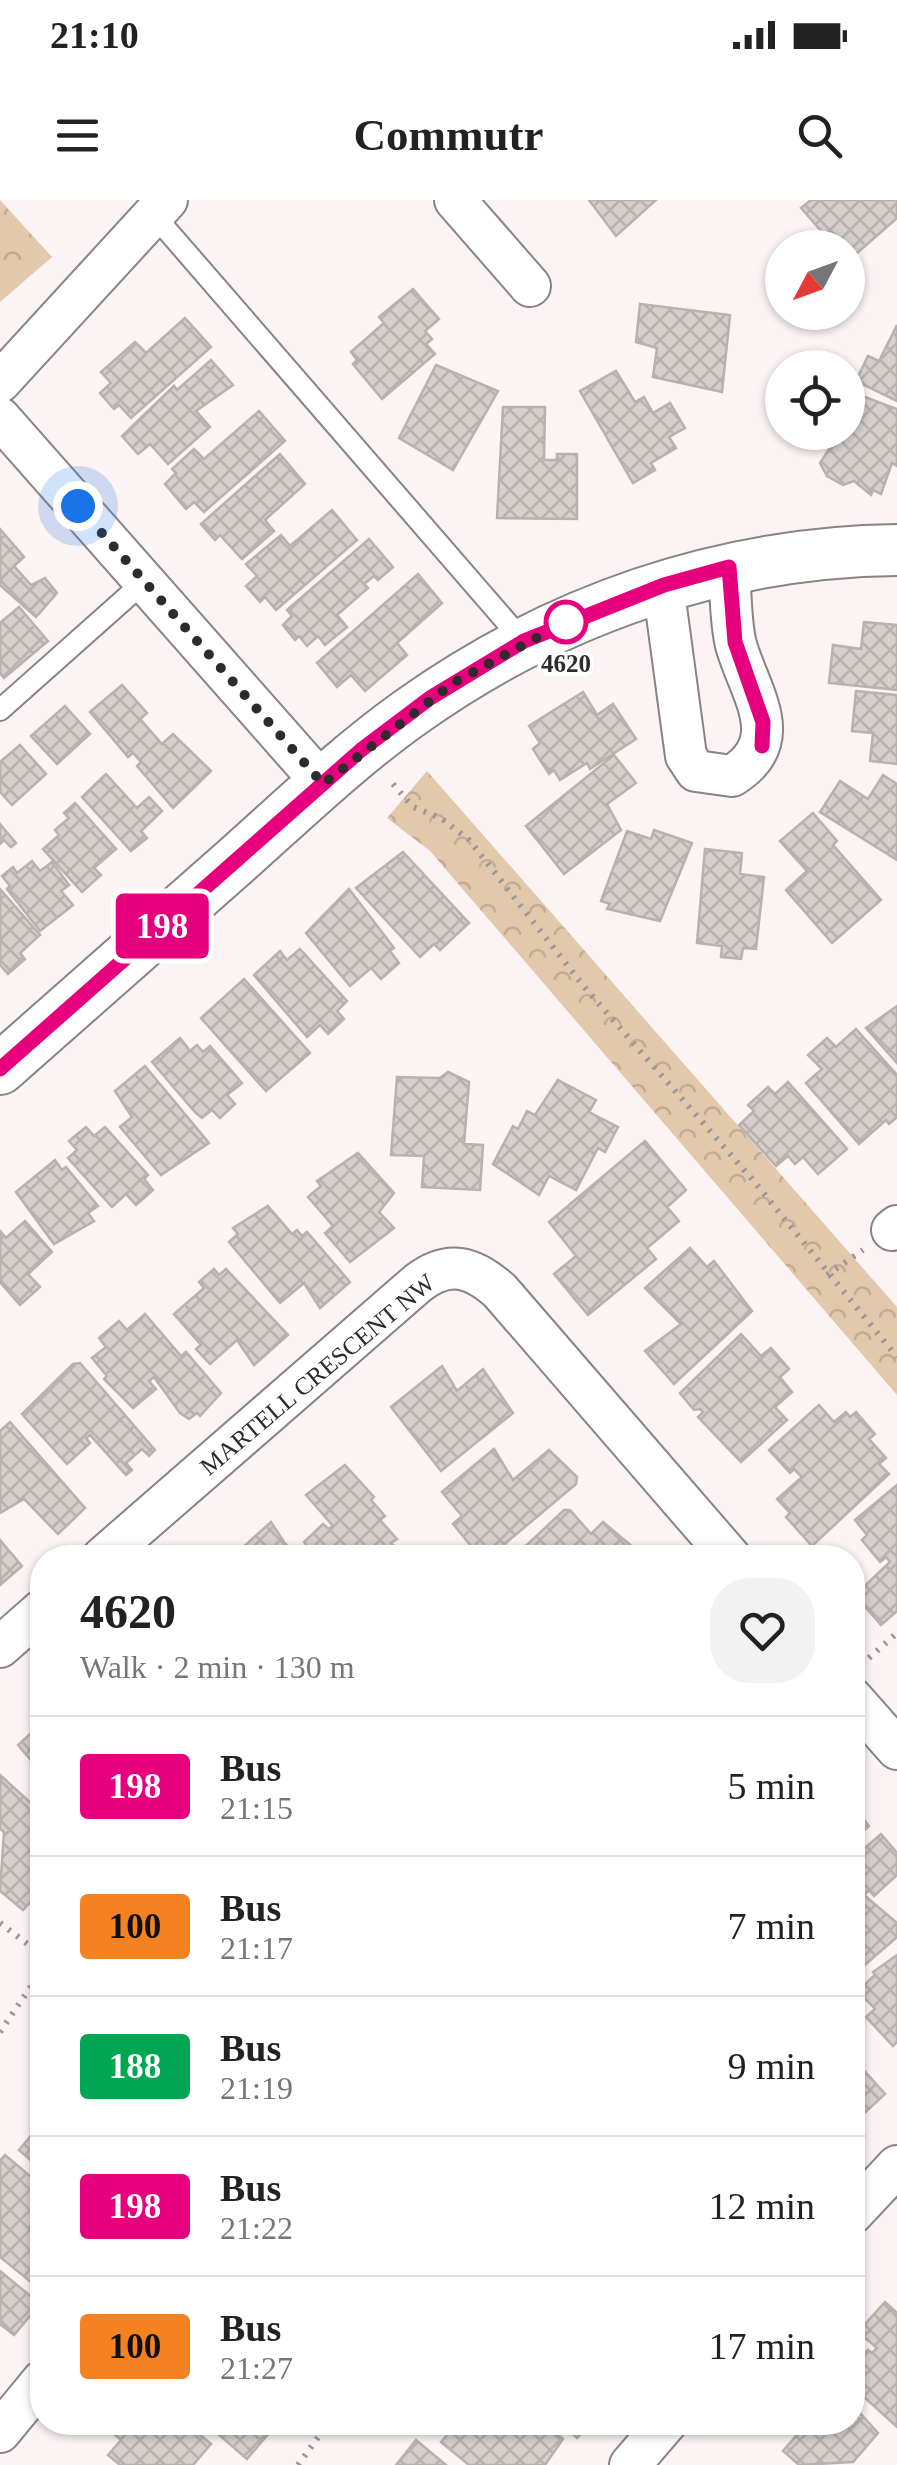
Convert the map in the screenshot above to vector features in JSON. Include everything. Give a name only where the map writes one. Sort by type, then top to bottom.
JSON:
[{"type":"street","points":[[455,200],[530,286]]},
{"type":"street","points":[[0,382],[160,207]]},
{"type":"street","points":[[0,418],[323,784]]},
{"type":"street","points":[[0,1069],[408,714],[524,641],[664,585],[729,567],[785,556],[897,550]]},
{"type":"street","points":[[664,585],[686,756],[696,771],[732,776],[749,765],[762,746],[763,722],[735,642],[729,567]]},
{"type":"street","name":"MARTELL CRESCENT NW","points":[[117,1545],[418,1282],[436,1270],[462,1267],[480,1274],[500,1291],[720,1545]]},
{"type":"street","points":[[0,1646],[30,1620]]},
{"type":"street","points":[[865,1698],[897,1748]]},
{"type":"street","points":[[865,2200],[897,2166]]},
{"type":"street","points":[[0,2432],[30,2396]]},
{"type":"street","points":[[630,2465],[657,2435]]},
{"type":"lane","points":[[160,207],[524,641]]},
{"type":"lane","points":[[0,710],[145,581]]},
{"type":"path","points":[[394,784],[414,807],[441,818],[470,840],[586,989],[752,1178],[897,1357]]},
{"type":"path","points":[[828,1275],[894,1228]]},
{"type":"path","points":[[865,1670],[897,1633]]},
{"type":"path","points":[[0,1923],[30,1946]]},
{"type":"path","points":[[0,2032],[30,1988]]},
{"type":"path","points":[[298,2465],[320,2435]]},
{"type":"green space","points":[[0,200],[52,257],[0,302]]},
{"type":"green space","points":[[427,771],[897,1307],[897,1395],[430,851],[387,818]]},
{"type":"building","points":[[589,200],[656,200],[616,236]]},
{"type":"building","points":[[811,200],[897,200],[897,218],[865,246],[865,230],[820,230],[801,208]]},
{"type":"building","points":[[413,289],[439,319],[425,331],[432,339],[426,344],[435,354],[382,399],[353,364],[357,360],[351,352],[384,323],[379,317]]},
{"type":"building","points":[[640,304],[730,315],[722,392],[653,377],[657,348],[636,342]]},
{"type":"building","points":[[185,318],[211,347],[131,418],[119,405],[114,409],[100,393],[111,383],[101,372],[135,342],[146,353]]},
{"type":"building","points":[[897,325],[897,401],[865,385],[868,356],[879,361]]},
{"type":"building","points":[[211,360],[233,385],[196,411],[210,427],[168,464],[150,444],[138,454],[122,436],[174,386],[177,390]]},
{"type":"building","points":[[436,365],[498,391],[453,470],[399,438]]},
{"type":"building","points":[[616,371],[635,402],[644,397],[653,413],[670,403],[685,428],[669,437],[676,448],[651,463],[655,470],[633,483],[580,391]]},
{"type":"building","points":[[865,397],[897,409],[897,466],[892,463],[881,494],[873,490],[871,495],[854,481],[843,485],[827,476],[820,463],[828,450],[865,450]]},
{"type":"building","points":[[503,407],[545,407],[544,460],[557,460],[557,454],[577,454],[577,519],[497,518]]},
{"type":"building","points":[[259,411],[285,441],[204,512],[194,502],[186,509],[165,484],[176,473],[172,469],[194,449],[204,459]]},
{"type":"building","points":[[280,454],[305,484],[265,520],[274,531],[242,559],[220,535],[215,540],[201,524]]},
{"type":"building","points":[[332,510],[357,540],[276,610],[265,597],[260,602],[246,586],[257,576],[246,564],[281,535],[290,546]]},
{"type":"building","points":[[0,529],[24,557],[14,566],[31,585],[45,578],[57,593],[36,617],[0,585]]},
{"type":"building","points":[[369,539],[393,567],[378,580],[374,576],[364,584],[368,588],[337,615],[347,627],[325,645],[318,636],[307,646],[299,636],[295,640],[283,625],[292,616],[287,610]]},
{"type":"building","points":[[418,574],[442,603],[397,643],[407,655],[365,691],[351,675],[337,687],[317,663]]},
{"type":"building","points":[[19,607],[48,641],[4,678],[0,673],[0,623]]},
{"type":"building","points":[[864,622],[897,625],[897,690],[829,683],[833,645],[861,649]]},
{"type":"building","points":[[122,685],[147,713],[140,719],[162,744],[173,734],[211,771],[173,808],[137,766],[141,762],[133,753],[128,757],[90,712]]},
{"type":"building","points":[[856,691],[897,695],[897,764],[870,761],[873,733],[852,731]]},
{"type":"building","points":[[583,692],[597,715],[613,704],[636,739],[590,769],[587,763],[560,780],[554,770],[549,774],[533,749],[540,743],[529,726]]},
{"type":"building","points":[[65,706],[90,734],[57,764],[31,736]]},
{"type":"building","points":[[20,745],[46,774],[12,805],[0,792],[0,762]]},
{"type":"building","points":[[614,755],[636,783],[607,804],[621,830],[564,874],[526,826]]},
{"type":"building","points":[[106,774],[137,808],[149,797],[162,811],[141,831],[147,838],[131,851],[82,797]]},
{"type":"building","points":[[883,775],[897,784],[897,860],[820,812],[840,781],[868,799]]},
{"type":"building","points":[[75,803],[116,849],[94,868],[101,875],[82,892],[43,849],[59,835],[55,830],[69,818],[64,813]]},
{"type":"building","points":[[813,813],[837,841],[833,845],[881,900],[832,943],[786,890],[807,871],[780,841]]},
{"type":"building","points":[[0,824],[16,843],[11,847],[4,840],[0,844]]},
{"type":"building","points":[[654,830],[692,843],[660,921],[607,909],[610,904],[601,901],[627,831],[651,839]]},
{"type":"building","points":[[705,849],[742,853],[740,874],[764,877],[756,949],[743,948],[741,959],[721,957],[722,946],[697,943]]},
{"type":"building","points":[[403,852],[469,923],[440,950],[434,944],[420,957],[356,888]]},
{"type":"building","points":[[32,861],[40,871],[52,862],[69,885],[61,891],[73,905],[40,931],[7,889],[10,886],[2,876],[13,867],[17,873]]},
{"type":"building","points":[[0,889],[40,935],[20,953],[25,959],[8,974],[0,965]]},
{"type":"building","points":[[349,889],[394,948],[390,951],[399,963],[381,979],[371,968],[350,986],[306,933]]},
{"type":"building","points":[[300,949],[347,1001],[337,1011],[344,1019],[328,1034],[320,1025],[307,1037],[254,975],[280,951],[287,960]]},
{"type":"building","points":[[244,979],[310,1053],[266,1091],[201,1018]]},
{"type":"building","points":[[897,1006],[897,1063],[866,1028]]},
{"type":"building","points":[[856,1029],[897,1075],[897,1117],[889,1124],[886,1120],[859,1144],[806,1083],[822,1069],[808,1055],[827,1038],[836,1047]]},
{"type":"building","points":[[180,1038],[190,1051],[197,1045],[203,1052],[210,1046],[242,1083],[227,1095],[235,1104],[220,1118],[212,1110],[202,1118],[152,1062]]},
{"type":"building","points":[[145,1066],[209,1143],[161,1175],[120,1127],[132,1117],[115,1091]]},
{"type":"building","points":[[448,1072],[469,1082],[464,1144],[483,1145],[480,1190],[422,1187],[424,1156],[391,1155],[397,1077],[440,1078]]},
{"type":"building","points":[[558,1080],[596,1100],[589,1112],[618,1127],[605,1152],[598,1148],[576,1190],[549,1176],[539,1195],[493,1164],[513,1126],[518,1129],[527,1111],[535,1115]]},
{"type":"building","points":[[788,1082],[847,1149],[818,1174],[803,1157],[795,1164],[788,1156],[776,1166],[739,1125],[754,1111],[748,1105],[768,1087],[775,1094]]},
{"type":"building","points":[[86,1127],[94,1136],[105,1127],[148,1175],[144,1179],[153,1190],[136,1205],[126,1194],[112,1207],[68,1158],[77,1150],[69,1141]]},
{"type":"building","points":[[645,1141],[686,1190],[667,1207],[679,1221],[647,1248],[656,1259],[588,1315],[554,1274],[576,1256],[549,1222]]},
{"type":"building","points":[[358,1153],[394,1193],[379,1212],[394,1228],[350,1262],[325,1233],[333,1226],[308,1197],[321,1186],[317,1181]]},
{"type":"building","points":[[55,1160],[62,1170],[66,1167],[98,1206],[88,1213],[94,1221],[54,1244],[16,1192]]},
{"type":"building","points":[[268,1206],[292,1234],[297,1230],[302,1236],[307,1232],[350,1282],[320,1308],[304,1283],[280,1303],[229,1242],[238,1234],[233,1228]]},
{"type":"building","points":[[25,1221],[52,1252],[28,1274],[40,1287],[20,1305],[0,1282],[0,1231],[6,1238]]},
{"type":"building","points":[[690,1248],[707,1267],[714,1261],[752,1311],[674,1384],[645,1351],[681,1324],[645,1288]]},
{"type":"building","points":[[214,1269],[219,1275],[226,1269],[288,1335],[254,1365],[237,1340],[210,1364],[196,1349],[201,1345],[174,1314],[204,1288],[199,1282]]},
{"type":"building","points":[[145,1314],[181,1356],[186,1352],[221,1393],[200,1416],[197,1413],[189,1419],[180,1413],[154,1377],[149,1381],[156,1389],[133,1408],[104,1379],[107,1376],[92,1358],[106,1347],[99,1338],[119,1321],[127,1330]]},
{"type":"building","points":[[741,1334],[761,1356],[771,1348],[789,1369],[780,1377],[792,1392],[775,1407],[787,1420],[741,1462],[698,1417],[703,1412],[694,1410],[680,1393]]},
{"type":"building","points":[[80,1363],[155,1450],[149,1456],[142,1449],[126,1463],[132,1470],[126,1475],[90,1435],[86,1438],[90,1443],[67,1464],[22,1414],[73,1364]]},
{"type":"building","points":[[442,1366],[457,1391],[483,1369],[513,1413],[441,1471],[391,1407]]},
{"type":"building","points":[[819,1405],[834,1422],[846,1412],[850,1417],[856,1412],[875,1434],[869,1439],[886,1458],[879,1464],[889,1474],[811,1545],[786,1517],[790,1513],[777,1499],[802,1477],[794,1469],[790,1473],[769,1450]]},
{"type":"building","points":[[10,1422],[85,1508],[58,1534],[24,1499],[0,1513],[0,1431]]},
{"type":"building","points":[[494,1449],[513,1480],[549,1450],[577,1477],[576,1484],[503,1545],[470,1545],[453,1524],[462,1516],[442,1492]]},
{"type":"building","points":[[345,1465],[374,1497],[371,1500],[385,1516],[380,1520],[397,1539],[393,1545],[307,1545],[304,1542],[323,1524],[329,1529],[333,1526],[306,1495]]},
{"type":"building","points":[[897,1485],[897,1611],[881,1625],[865,1607],[865,1586],[890,1562],[886,1557],[880,1562],[862,1540],[867,1535],[855,1520]]},
{"type":"building","points":[[564,1510],[570,1510],[591,1534],[603,1522],[630,1545],[527,1545]]},
{"type":"building","points":[[271,1522],[287,1545],[245,1545]]},
{"type":"building","points":[[0,1540],[22,1566],[0,1585]]},
{"type":"building","points":[[30,1734],[30,1759],[18,1745]]},
{"type":"building","points":[[0,1775],[30,1802],[30,1902],[23,1910],[0,1891],[4,1832],[0,1829]]},
{"type":"building","points":[[881,1834],[897,1853],[897,1875],[874,1896],[869,1890],[865,1894],[865,1848]]},
{"type":"building","points":[[865,1896],[897,1923],[897,1937],[865,1965]]},
{"type":"building","points":[[897,1955],[897,2042],[893,2046],[866,2017],[875,2009],[865,1998],[865,1984],[875,1975],[873,1972]]},
{"type":"building","points":[[865,2072],[885,2094],[865,2113]]},
{"type":"building","points":[[30,2137],[30,2160],[19,2150]]},
{"type":"building","points":[[5,2155],[30,2176],[30,2281],[0,2257],[0,2161]]},
{"type":"building","points":[[0,2271],[30,2296],[30,2316],[14,2335],[0,2324]]},
{"type":"building","points":[[885,2302],[897,2313],[897,2427],[865,2398],[865,2353],[877,2348],[865,2338],[865,2324]]},
{"type":"building","points":[[865,2418],[878,2433],[853,2462],[799,2465],[783,2451],[797,2435],[865,2435]]},
{"type":"building","points":[[115,2435],[200,2435],[211,2444],[193,2465],[120,2465],[108,2455],[121,2440]]},
{"type":"building","points":[[219,2435],[267,2435],[247,2459]]},
{"type":"building","points":[[447,2435],[558,2435],[563,2439],[545,2465],[469,2465],[441,2442]]},
{"type":"building","points":[[416,2440],[446,2465],[396,2465]]},
{"type":"bus line","name":"198","points":[[0,1069],[361,750],[453,683],[524,641],[591,612],[664,585],[729,567],[735,642],[763,722],[762,746]]},
{"type":"place","name":"4620","points":[[566,622]]},
{"type":"route","points":[[78,506],[323,784],[361,750],[453,683],[524,641],[566,622]]}]
